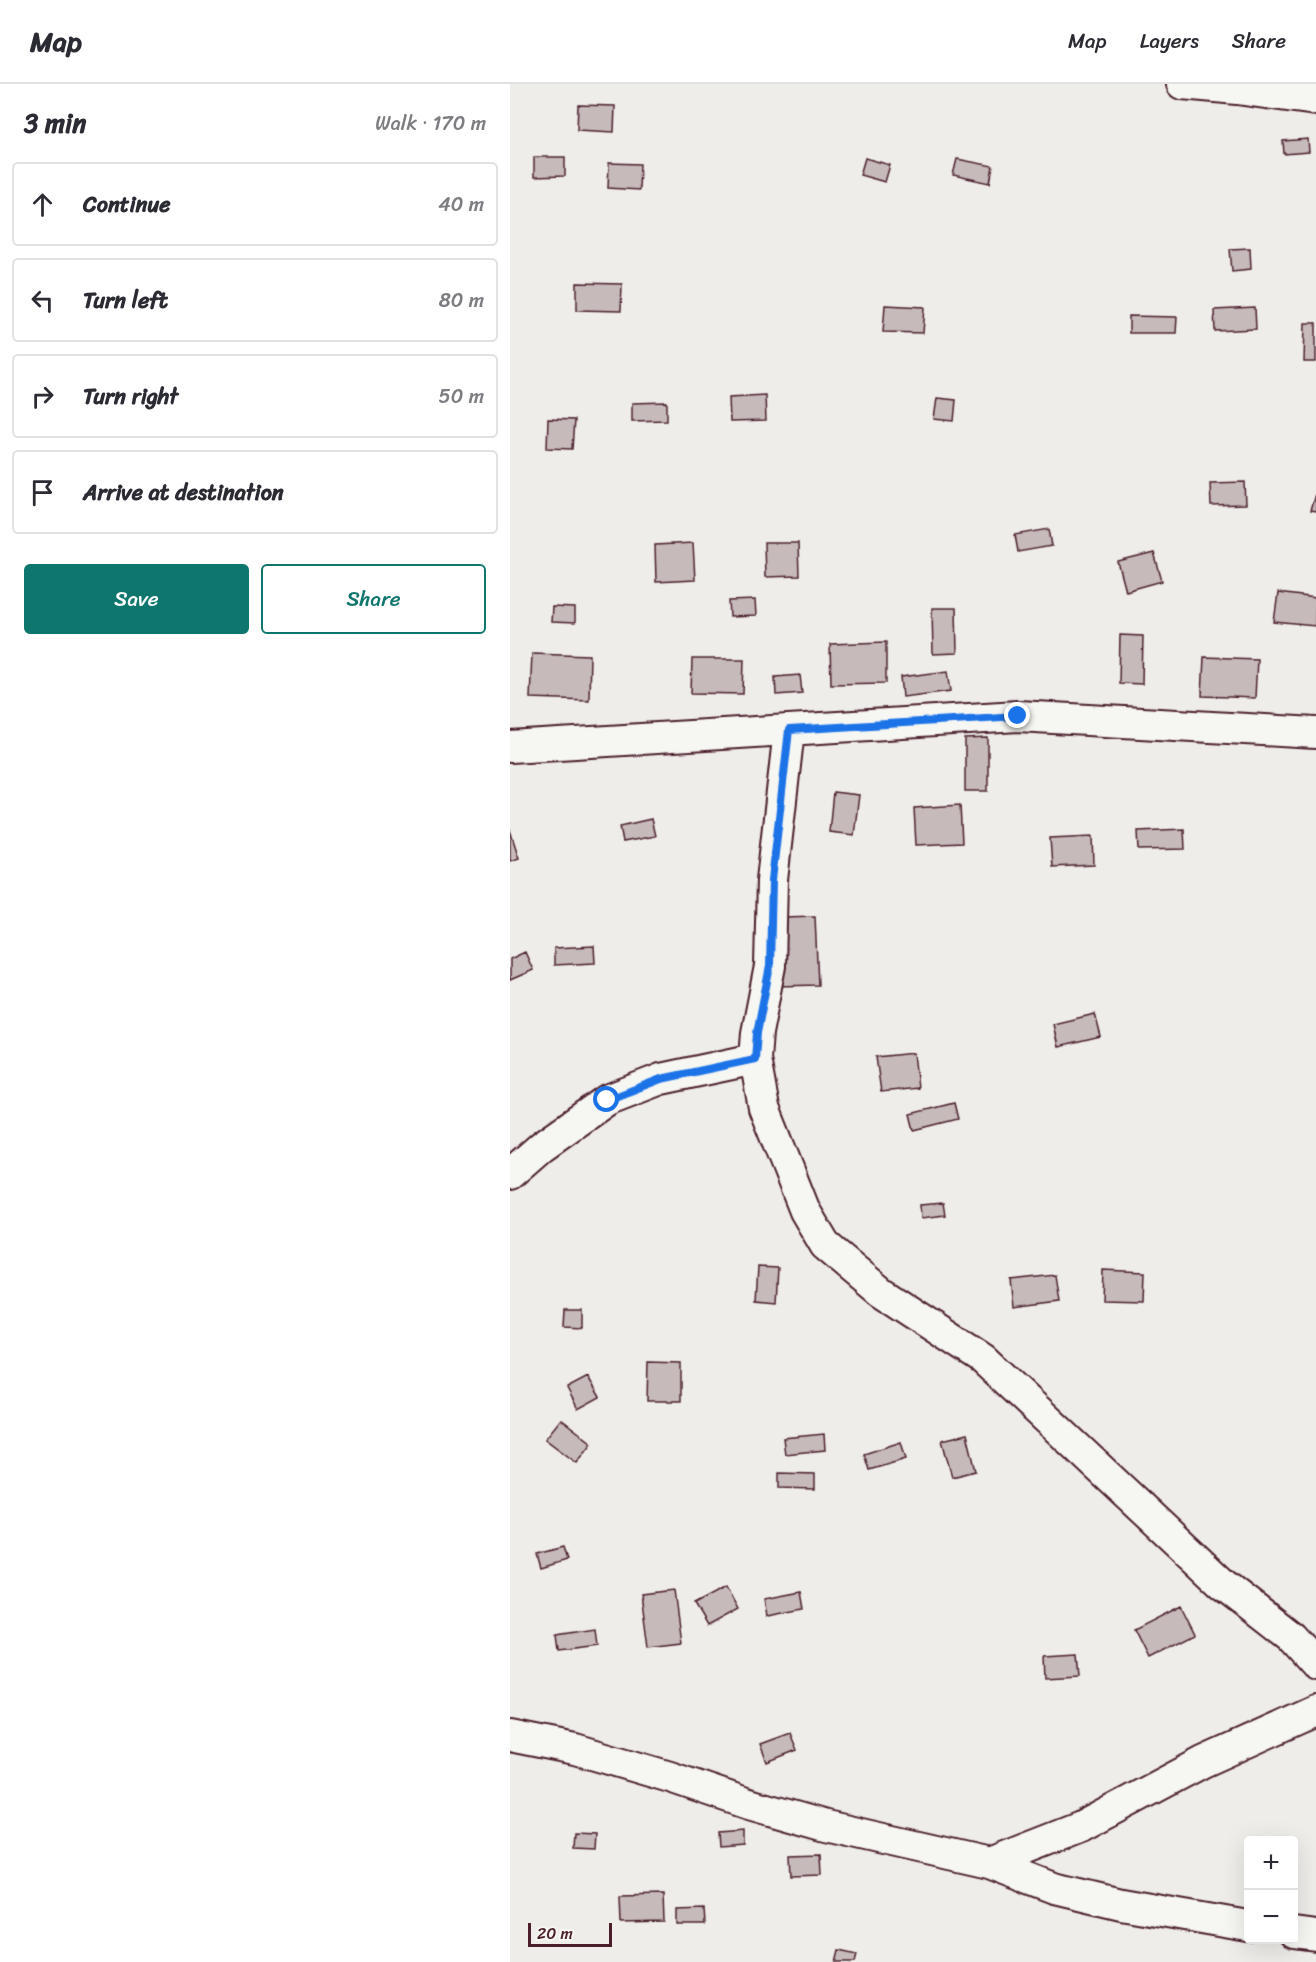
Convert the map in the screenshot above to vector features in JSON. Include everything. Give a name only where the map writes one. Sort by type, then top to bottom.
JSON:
[{"type":"street","points":[[1182,84],[1316,100]]},
{"type":"street","points":[[510,747],[1018,716],[1316,733]]},
{"type":"street","points":[[789,730],[772,880],[770,966],[757,1033],[755,1059],[764,1108],[805,1211],[825,1245],[881,1292],[983,1359],[1222,1584],[1291,1637],[1316,1665]]},
{"type":"street","points":[[510,1174],[542,1146],[607,1100],[661,1079],[755,1059]]},
{"type":"street","points":[[989,1863],[1081,1827],[1203,1762],[1316,1711]]},
{"type":"street","points":[[510,1736],[596,1755],[826,1826],[989,1863],[1065,1891],[1120,1904],[1244,1925]]},
{"type":"street","points":[[1298,1934],[1316,1936]]},
{"type":"building","points":[[578,105],[615,106],[614,132],[577,130]]},
{"type":"building","points":[[1308,139],[1309,152],[1284,154],[1283,141]]},
{"type":"building","points":[[534,157],[565,157],[565,176],[534,177]]},
{"type":"building","points":[[865,158],[890,165],[885,182],[860,175]]},
{"type":"building","points":[[957,159],[993,166],[990,183],[953,175]]},
{"type":"building","points":[[609,163],[640,164],[639,190],[608,188]]},
{"type":"building","points":[[1250,248],[1251,269],[1232,271],[1230,249]]},
{"type":"building","points":[[577,283],[622,284],[621,311],[577,310]]},
{"type":"building","points":[[885,305],[925,307],[923,333],[883,332]]},
{"type":"building","points":[[1255,308],[1256,329],[1215,331],[1214,310]]},
{"type":"building","points":[[1129,316],[1177,317],[1176,333],[1129,333]]},
{"type":"building","points":[[1305,323],[1316,323],[1316,362],[1304,362]]},
{"type":"building","points":[[765,395],[766,421],[730,422],[729,397]]},
{"type":"building","points":[[937,398],[956,400],[954,421],[934,419]]},
{"type":"building","points":[[667,402],[667,420],[632,421],[632,403]]},
{"type":"building","points":[[548,419],[574,420],[572,449],[547,448]]},
{"type":"building","points":[[1245,482],[1246,505],[1211,506],[1210,483]]},
{"type":"building","points":[[1316,494],[1316,512],[1310,511]]},
{"type":"building","points":[[1049,529],[1052,546],[1018,552],[1015,535]]},
{"type":"building","points":[[693,543],[695,580],[656,582],[655,545]]},
{"type":"building","points":[[764,543],[798,543],[799,576],[765,577]]},
{"type":"building","points":[[1154,553],[1162,581],[1126,591],[1118,562]]},
{"type":"building","points":[[1278,593],[1316,598],[1315,626],[1274,622]]},
{"type":"building","points":[[755,600],[756,616],[730,617],[729,601]]},
{"type":"building","points":[[552,607],[575,608],[575,623],[551,622]]},
{"type":"building","points":[[932,608],[956,608],[957,653],[933,654]]},
{"type":"building","points":[[1120,635],[1143,636],[1142,684],[1119,683]]},
{"type":"building","points":[[886,642],[886,683],[831,684],[830,644]]},
{"type":"building","points":[[532,653],[590,655],[589,700],[530,698]]},
{"type":"building","points":[[1204,657],[1257,659],[1255,698],[1202,696]]},
{"type":"building","points":[[692,659],[744,659],[743,694],[691,693]]},
{"type":"building","points":[[948,671],[951,691],[903,697],[901,677]]},
{"type":"building","points":[[800,675],[802,693],[776,695],[775,677]]},
{"type":"building","points":[[988,738],[988,791],[965,791],[965,739]]},
{"type":"building","points":[[833,792],[859,795],[854,835],[829,832]]},
{"type":"building","points":[[960,805],[962,843],[916,845],[914,808]]},
{"type":"building","points":[[651,819],[655,836],[623,842],[620,826]]},
{"type":"building","points":[[1184,829],[1185,849],[1139,850],[1138,831]]},
{"type":"building","points":[[510,830],[519,858],[510,861]]},
{"type":"building","points":[[1093,836],[1094,865],[1052,867],[1050,838]]},
{"type":"building","points":[[815,916],[818,985],[778,986],[777,967],[785,967],[784,917]]},
{"type":"building","points":[[594,946],[595,963],[554,965],[554,948]]},
{"type":"building","points":[[525,952],[533,970],[510,980],[510,959]]},
{"type":"building","points":[[1095,1014],[1101,1037],[1058,1047],[1053,1024]]},
{"type":"building","points":[[914,1053],[918,1088],[881,1092],[876,1057]]},
{"type":"building","points":[[954,1103],[958,1119],[914,1130],[910,1114]]},
{"type":"building","points":[[943,1203],[945,1215],[921,1218],[920,1205]]},
{"type":"building","points":[[758,1267],[778,1268],[776,1302],[756,1300]]},
{"type":"building","points":[[1103,1270],[1145,1272],[1144,1301],[1102,1300]]},
{"type":"building","points":[[1055,1275],[1059,1301],[1014,1307],[1011,1280]]},
{"type":"building","points":[[565,1310],[582,1310],[582,1328],[564,1327]]},
{"type":"building","points":[[648,1362],[681,1363],[681,1401],[647,1401]]},
{"type":"building","points":[[588,1377],[600,1397],[578,1409],[567,1388]]},
{"type":"building","points":[[561,1419],[592,1443],[577,1463],[545,1439]]},
{"type":"building","points":[[824,1434],[825,1450],[785,1454],[783,1438]]},
{"type":"building","points":[[967,1434],[976,1471],[952,1477],[942,1440]]},
{"type":"building","points":[[901,1442],[906,1459],[869,1470],[864,1454]]},
{"type":"building","points":[[779,1473],[815,1474],[815,1489],[779,1488]]},
{"type":"building","points":[[563,1547],[567,1560],[541,1568],[537,1554]]},
{"type":"building","points":[[726,1587],[738,1609],[707,1626],[694,1604]]},
{"type":"building","points":[[674,1590],[681,1643],[648,1647],[641,1594]]},
{"type":"building","points":[[801,1592],[804,1609],[767,1616],[764,1599]]},
{"type":"building","points":[[1181,1606],[1195,1634],[1148,1658],[1134,1630]]},
{"type":"building","points":[[595,1629],[597,1646],[559,1651],[557,1635]]},
{"type":"building","points":[[1078,1654],[1080,1676],[1045,1678],[1044,1656]]},
{"type":"building","points":[[790,1733],[797,1750],[767,1762],[760,1744]]},
{"type":"building","points":[[743,1831],[743,1845],[719,1847],[718,1833]]},
{"type":"building","points":[[574,1833],[595,1834],[594,1849],[573,1848]]},
{"type":"building","points":[[821,1854],[822,1875],[791,1876],[790,1855]]},
{"type":"building","points":[[663,1895],[664,1922],[621,1923],[620,1896]]},
{"type":"building","points":[[704,1909],[705,1925],[677,1925],[677,1910]]},
{"type":"building","points":[[839,1950],[857,1954],[855,1962],[836,1962]]},
{"type":"route","points":[[607,1100],[661,1079],[755,1059],[757,1033],[770,966],[772,880],[789,730],[1018,716]]}]
